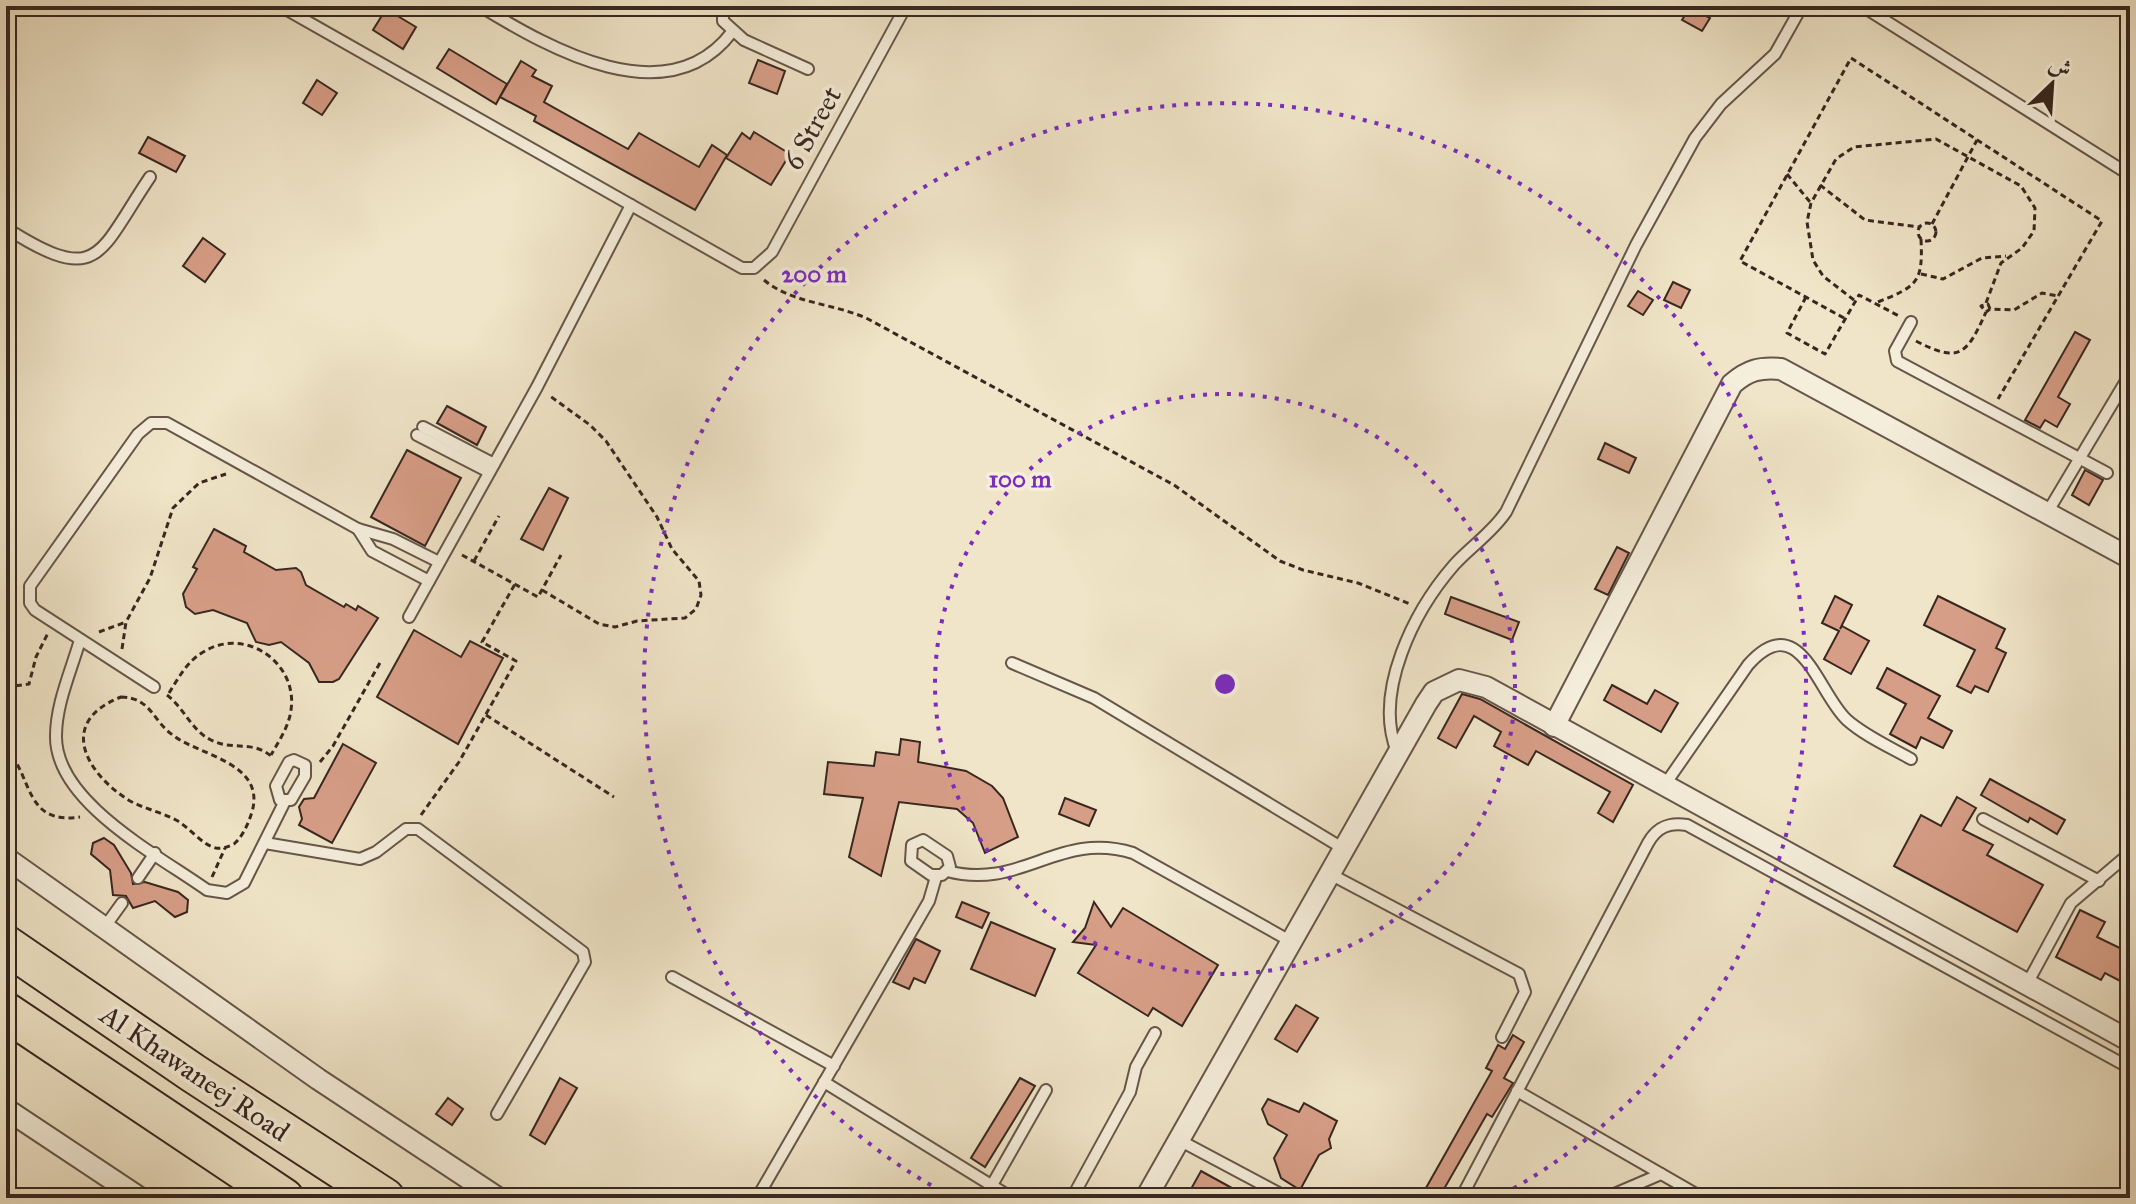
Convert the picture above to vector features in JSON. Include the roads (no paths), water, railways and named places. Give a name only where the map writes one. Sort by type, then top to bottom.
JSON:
[{"type":"highway","name":"Al Khawaneej Road","points":[[6,945],[193,1073],[385,1198]]},
{"type":"highway","name":"Al Khawaneej Road","points":[[6,1012],[257,1186],[284,1198]]},
{"type":"street","points":[[1554,726],[1732,384],[1746,372],[1763,367],[1781,369],[2130,558]]},
{"type":"street","points":[[1146,1198],[1434,692],[1459,680],[1473,681],[2130,1041]]},
{"type":"street","points":[[6,858],[318,1079],[498,1198]]},
{"type":"street","points":[[6,1109],[140,1198]]},
{"type":"lane","points":[[280,6],[631,205],[537,387],[409,617]]},
{"type":"lane","points":[[480,6],[558,51],[582,60],[649,71],[674,72],[697,65],[717,51],[732,32]]},
{"type":"lane","points":[[723,6],[723,21],[732,32],[808,69]]},
{"type":"lane","name":"6 Street","points":[[631,205],[731,264],[754,268],[765,262],[906,6]]},
{"type":"lane","points":[[1398,754],[1389,726],[1390,697],[1404,650],[1424,611],[1447,573],[1484,540],[1506,512],[1630,258],[1695,138],[1721,104],[1775,54],[1802,6]]},
{"type":"lane","points":[[1862,6],[2130,175]]},
{"type":"lane","points":[[6,228],[56,256],[87,259],[101,250],[150,177]]},
{"type":"lane","points":[[1911,322],[1895,351],[1897,361],[2107,473]]},
{"type":"lane","points":[[2047,513],[2130,374]]},
{"type":"lane","points":[[154,687],[54,623],[30,603],[30,586],[143,427],[159,421],[167,423],[358,529],[393,539],[439,562]]},
{"type":"lane","points":[[420,431],[492,468]]},
{"type":"lane","points":[[358,529],[372,551],[429,581]]},
{"type":"lane","points":[[80,640],[57,718],[57,748],[65,777],[77,794],[101,814],[207,890],[227,893],[244,883],[285,801],[294,796],[307,770],[305,765],[294,760],[286,767],[275,791],[285,801]]},
{"type":"lane","points":[[1664,786],[1748,665],[1760,652],[1776,646],[1793,648],[1807,658],[1829,698],[1848,722],[1911,759]]},
{"type":"lane","points":[[1012,663],[1094,698],[1344,849]]},
{"type":"lane","points":[[1983,819],[2099,881]]},
{"type":"lane","points":[[1461,1198],[1653,834],[1668,824],[1678,823],[2130,1068]]},
{"type":"lane","points":[[265,843],[360,859],[412,828],[580,949],[585,957],[497,1114]]},
{"type":"lane","points":[[936,877],[911,861],[909,850],[917,841],[928,842],[947,856],[947,871]]},
{"type":"lane","points":[[936,877],[947,871],[965,876],[1002,875],[1070,849],[1112,847],[1133,853],[1292,942]]},
{"type":"lane","points":[[138,878],[155,853]]},
{"type":"lane","points":[[2027,984],[2071,903],[2127,859]]},
{"type":"lane","points":[[1330,874],[1519,974],[1525,992],[1502,1037]]},
{"type":"lane","points":[[757,1198],[933,894],[936,877]]},
{"type":"lane","points":[[104,928],[122,903]]},
{"type":"lane","points":[[672,977],[834,1066]]},
{"type":"lane","points":[[1072,1198],[1130,1092],[1136,1067],[1155,1033]]},
{"type":"lane","points":[[824,1082],[1012,1198]]},
{"type":"lane","points":[[992,1185],[1046,1090]]},
{"type":"lane","points":[[1517,1091],[1703,1198]]},
{"type":"lane","points":[[1179,1140],[1288,1198]]},
{"type":"lane","points":[[1605,1198],[1661,1174]]}]
